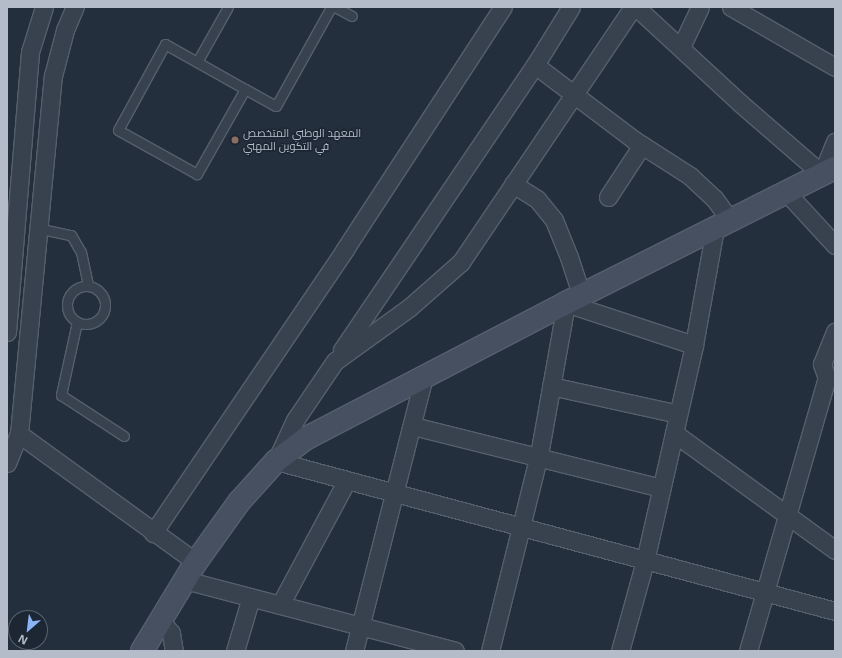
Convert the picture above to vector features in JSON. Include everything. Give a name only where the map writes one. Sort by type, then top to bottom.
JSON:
[{"type":"street","points":[[7,332],[30,52],[44,7]]},
{"type":"street","points":[[7,463],[19,434],[37,228],[53,76],[65,30],[75,7]]},
{"type":"street","points":[[153,533],[345,250],[503,7]]},
{"type":"street","points":[[276,461],[295,420],[535,65],[571,7]]},
{"type":"street","points":[[335,361],[410,307],[460,262],[635,7],[681,47],[740,103],[828,171]]},
{"type":"street","points":[[681,47],[700,7]]},
{"type":"street","points":[[731,7],[835,66]]},
{"type":"street","points":[[535,65],[642,145],[690,176],[714,198],[723,225],[645,561],[620,651]]},
{"type":"street","points":[[142,651],[196,562],[243,497],[276,461],[324,428],[573,299],[828,171],[835,142]]},
{"type":"street","points":[[608,197],[642,145]]},
{"type":"street","points":[[490,651],[522,528],[551,386],[573,299],[570,257],[554,220],[537,199],[513,184]]},
{"type":"street","points":[[787,192],[835,245]]},
{"type":"street","points":[[573,299],[694,345]]},
{"type":"street","points":[[748,651],[826,378],[822,364],[835,332]]},
{"type":"street","points":[[354,651],[413,426],[424,377]]},
{"type":"street","points":[[551,386],[678,414]]},
{"type":"street","points":[[413,426],[538,455],[662,488]]},
{"type":"street","points":[[674,433],[788,513],[835,550]]},
{"type":"street","points":[[19,434],[153,533],[196,562]]},
{"type":"street","points":[[276,461],[346,482],[835,612]]},
{"type":"street","points":[[280,605],[346,482]]},
{"type":"street","points":[[185,580],[455,651]]},
{"type":"street","points":[[235,651],[251,597]]},
{"type":"street","points":[[160,620],[171,633],[174,651]]},
{"type":"lane","points":[[197,62],[228,7]]},
{"type":"lane","points":[[245,89],[198,174],[118,130],[165,44],[276,106],[331,7]]},
{"type":"lane","points":[[335,7],[352,16]]},
{"type":"lane","points":[[37,228],[71,235],[81,252],[88,285]]},
{"type":"lane","points":[[88,285],[100,291],[105,303],[102,316],[91,324],[77,322],[68,312],[67,299],[75,289],[88,285]]},
{"type":"lane","points":[[77,322],[61,396],[124,436]]},
{"type":"place","name":"المعهد الوطني المتخصص في التكوين المهني","points":[[235,140]]}]
